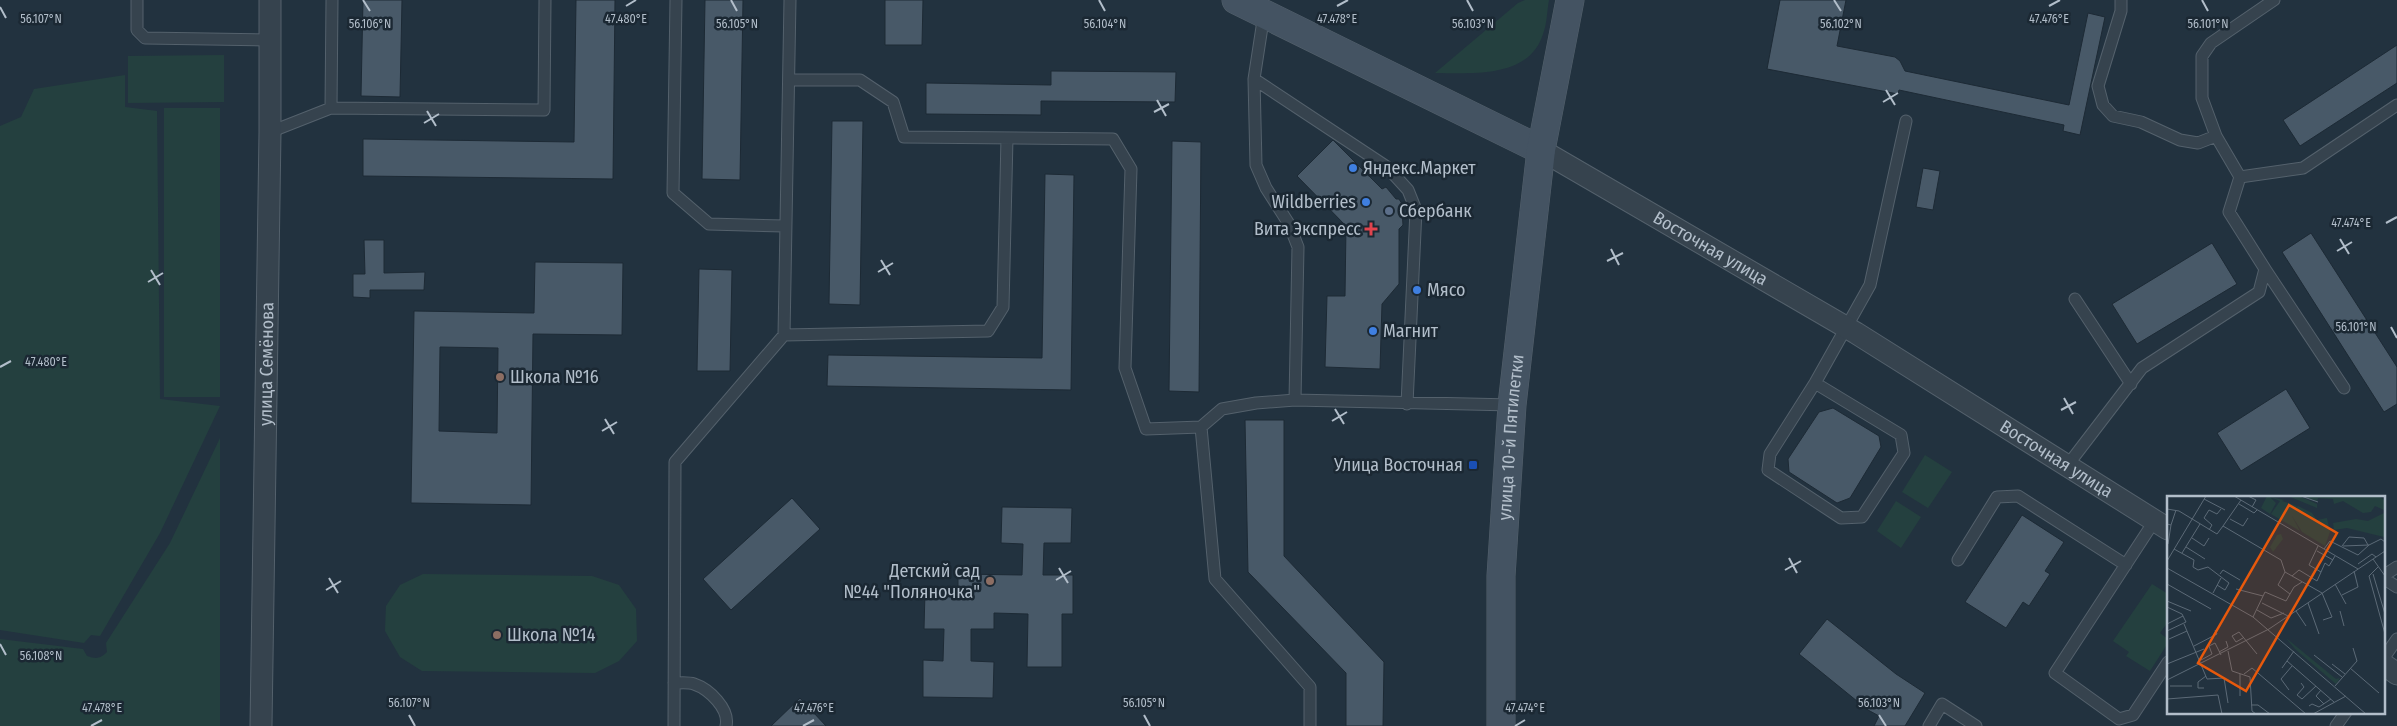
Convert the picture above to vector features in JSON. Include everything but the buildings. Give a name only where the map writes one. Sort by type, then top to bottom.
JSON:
[{"type":"main road","name":"Восточная улица","points":[[1236,0],[1542,150]]},
{"type":"main road","name":"улица 10-й Пятилетки","points":[[1501,726],[1501,576],[1512,406],[1542,150],[1570,0]]},
{"type":"street","name":"улица Семёнова","points":[[261,726],[270,132],[270,0]]},
{"type":"street","name":"Восточная улица","points":[[1542,150],[1847,328],[2161,525]]},
{"type":"street","points":[[2384,665],[2397,674]]},
{"type":"lane","points":[[138,0],[137,30],[145,38],[269,40]]},
{"type":"lane","points":[[331,108],[332,0]]},
{"type":"lane","points":[[270,132],[331,108],[544,110],[545,0]]},
{"type":"lane","points":[[676,0],[673,193],[708,224],[784,226]]},
{"type":"lane","points":[[674,726],[675,462],[784,335],[784,226],[790,0]]},
{"type":"lane","points":[[2121,0],[2121,11],[2098,86],[2102,105],[2112,116],[2141,122],[2180,140],[2198,143],[2216,136]]},
{"type":"lane","points":[[2274,0],[2211,42],[2202,56],[2202,98],[2216,136],[2240,177],[2229,212],[2344,388]]},
{"type":"lane","points":[[1264,14],[1254,79],[1256,165],[1266,188],[1289,224],[1298,247],[1295,400]]},
{"type":"lane","points":[[1254,79],[1387,167],[1408,190],[1416,210],[1406,404]]},
{"type":"lane","points":[[789,80],[860,80],[893,102],[904,137],[1113,139],[1131,170],[1125,368],[1146,429],[1201,427],[1222,409],[1256,403],[1295,400],[1512,406]]},
{"type":"lane","points":[[2240,177],[2303,168],[2397,105]]},
{"type":"lane","points":[[1815,383],[1901,435],[1904,453],[1862,517],[1841,518],[1768,470],[1770,454],[1815,383],[1870,286],[1906,121]]},
{"type":"lane","points":[[784,335],[988,331],[1003,307],[1007,138]]},
{"type":"lane","points":[[2067,466],[2142,368],[2259,292],[2265,269]]},
{"type":"lane","points":[[2075,299],[2131,384]]},
{"type":"lane","points":[[1201,427],[1215,579],[1310,687],[1310,726]]},
{"type":"lane","points":[[1958,560],[1997,497],[2018,496],[2126,564]]},
{"type":"lane","points":[[2161,525],[2126,564],[2055,674],[2119,719],[2133,715],[2167,664]]},
{"type":"lane","points":[[2384,576],[2397,568]]},
{"type":"lane","points":[[2384,578],[2397,587]]},
{"type":"lane","points":[[2384,658],[2397,639]]},
{"type":"lane","points":[[674,683],[694,684],[710,694],[723,708],[727,720],[726,726]]},
{"type":"lane","points":[[1928,726],[1942,704],[1976,726]]},
{"type":"green space","points":[[1525,0],[1549,0],[1543,34],[1536,49],[1525,59],[1512,66],[1481,73],[1435,73],[1518,3]]},
{"type":"green space","points":[[224,55],[224,102],[128,103],[128,56]]},
{"type":"green space","points":[[125,75],[125,107],[157,111],[160,399],[220,406],[160,533],[100,636],[91,635],[84,643],[0,630],[0,126],[21,117],[34,89]]},
{"type":"green space","points":[[164,108],[220,108],[220,397],[164,397]]},
{"type":"green space","points":[[220,438],[220,726],[0,726],[0,639],[83,649],[87,656],[93,658],[98,658],[107,652],[106,643],[170,543]]},
{"type":"green space","points":[[1925,455],[1952,472],[1928,508],[1902,492]]},
{"type":"green space","points":[[1896,501],[1921,517],[1901,548],[1877,531]]},
{"type":"green space","points":[[423,574],[592,576],[619,585],[636,609],[637,641],[619,661],[595,673],[422,671],[400,657],[385,631],[386,606],[400,585]]},
{"type":"green space","points":[[2152,584],[2167,593],[2167,623],[2160,633],[2167,638],[2167,645],[2150,671],[2126,656],[2129,652],[2113,641]]},
{"type":"place","name":"Яндекс.Маркет","points":[[1353,168]]},
{"type":"place","name":"Wildberries","points":[[1366,202]]},
{"type":"place","name":"Сбербанк","points":[[1389,211]]},
{"type":"place","name":"Вита Экспресс","points":[[1371,229]]},
{"type":"place","name":"Мясо","points":[[1417,290]]},
{"type":"place","name":"Магнит","points":[[1373,331]]},
{"type":"place","name":"Школа №16","points":[[500,377]]},
{"type":"place","name":"Улица Восточная","points":[[1473,465]]},
{"type":"place","name":"Детский сад №44 \"Поляночка\"","points":[[990,581]]},
{"type":"place","name":"Школа №14","points":[[497,635]]}]
